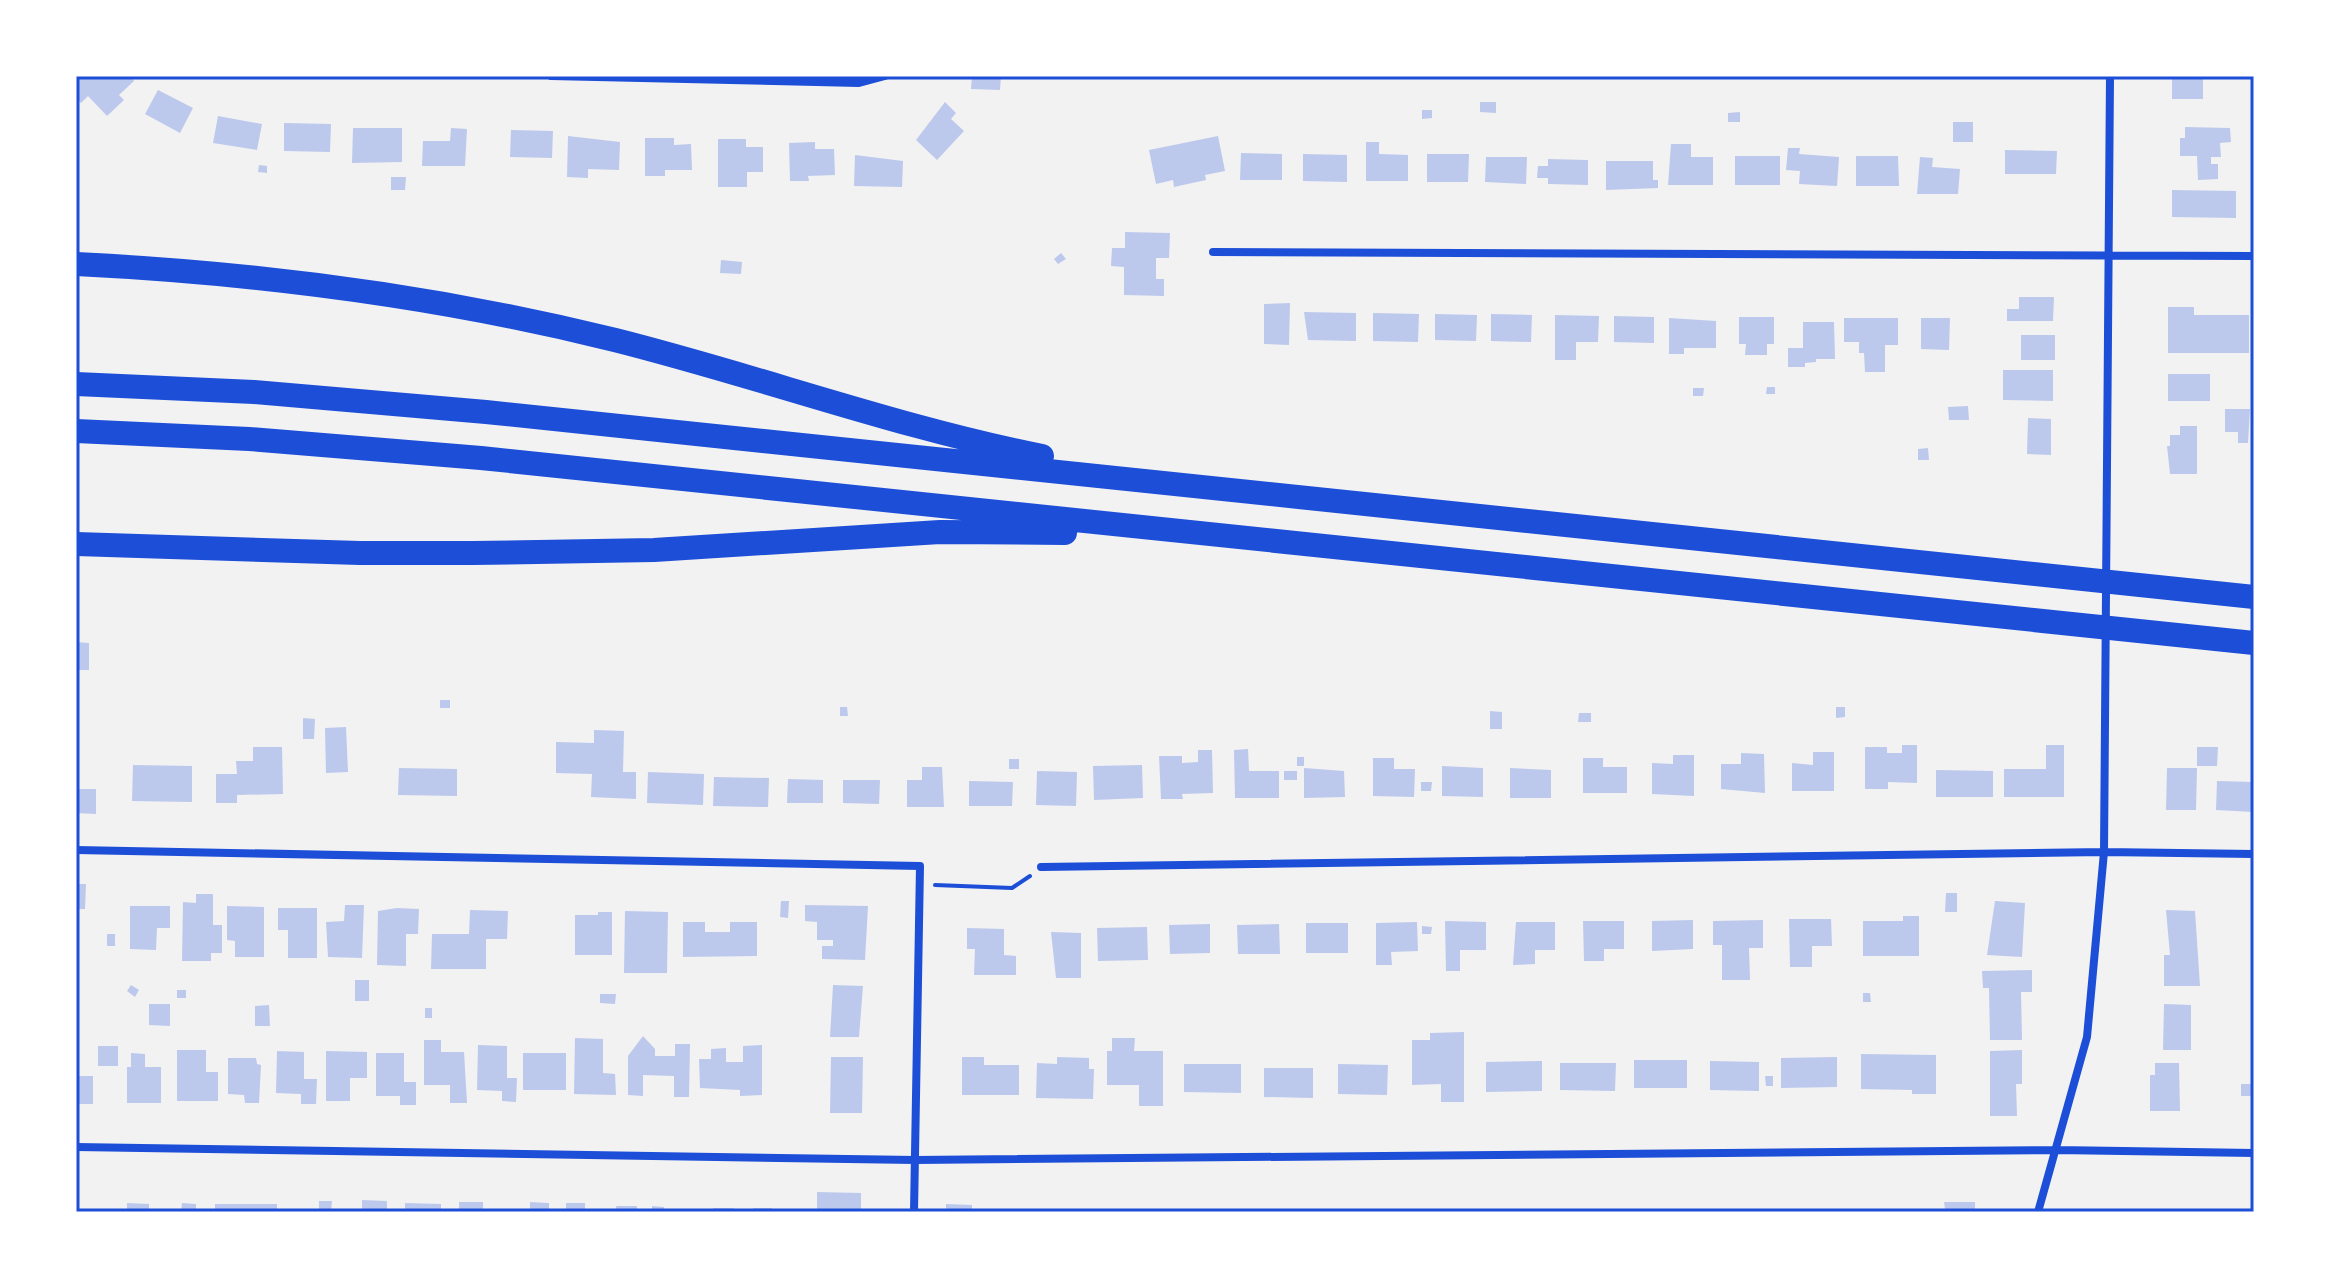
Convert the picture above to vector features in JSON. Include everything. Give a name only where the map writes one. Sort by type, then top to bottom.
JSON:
[{"type":"highway","points":[[76,264],[311,283],[465,307],[682,358],[989,445],[1197,486]]},
{"type":"highway","points":[[76,384],[254,392],[409,404],[2254,597]]},
{"type":"highway","points":[[76,431],[249,439],[481,458],[2254,643]]},
{"type":"highway","points":[[76,544],[473,553],[654,550],[940,532],[1242,537]]},
{"type":"street","points":[[551,76],[859,83],[885,76]]},
{"type":"street","points":[[2038,1212],[2079,1074],[2091,1011],[2104,852],[2110,76]]},
{"type":"street","points":[[1213,252],[2254,256]]},
{"type":"street","points":[[76,850],[920,866],[914,1212]]},
{"type":"street","points":[[1041,867],[2104,852],[2254,854]]},
{"type":"street","points":[[76,1147],[915,1160],[2057,1150],[2254,1153]]},
{"type":"path","points":[[919,885],[1012,888],[1041,867]]},
{"type":"building","points":[[76,76],[130,76],[134,81],[119,95],[124,100],[107,116],[88,96],[81,103],[76,98]]},
{"type":"building","points":[[972,76],[1001,76],[1000,90],[971,89]]},
{"type":"building","points":[[2172,76],[2203,76],[2203,99],[2172,99]]},
{"type":"building","points":[[158,90],[193,108],[180,133],[145,114]]},
{"type":"building","points":[[945,102],[956,113],[951,119],[964,131],[937,160],[916,140]]},
{"type":"building","points":[[1480,102],[1496,102],[1496,113],[1480,112]]},
{"type":"building","points":[[1422,110],[1432,110],[1432,118],[1422,119]]},
{"type":"building","points":[[1740,112],[1740,122],[1728,122],[1728,113]]},
{"type":"building","points":[[218,116],[262,124],[257,150],[213,143]]},
{"type":"building","points":[[1953,122],[1973,122],[1973,142],[1953,142]]},
{"type":"building","points":[[284,123],[331,124],[330,152],[284,151]]},
{"type":"building","points":[[2185,127],[2230,128],[2231,142],[2220,143],[2221,157],[2211,157],[2211,164],[2218,164],[2218,179],[2198,180],[2197,156],[2180,156],[2180,138],[2185,138]]},
{"type":"building","points":[[353,128],[402,128],[402,162],[352,163]]},
{"type":"building","points":[[451,128],[467,129],[465,166],[422,166],[423,141],[450,141]]},
{"type":"building","points":[[511,130],[553,131],[552,158],[510,157]]},
{"type":"building","points":[[568,136],[620,142],[619,170],[588,169],[588,178],[567,177]]},
{"type":"building","points":[[1218,136],[1225,171],[1205,175],[1206,180],[1174,187],[1173,180],[1156,184],[1149,150]]},
{"type":"building","points":[[645,138],[674,138],[674,145],[691,144],[692,170],[665,170],[665,176],[645,176]]},
{"type":"building","points":[[718,139],[746,139],[746,147],[763,147],[763,172],[747,172],[747,187],[718,187]]},
{"type":"building","points":[[815,142],[815,149],[834,149],[835,175],[808,176],[809,181],[790,181],[789,143]]},
{"type":"building","points":[[1366,142],[1379,142],[1379,154],[1408,155],[1408,181],[1366,181]]},
{"type":"building","points":[[1671,144],[1691,144],[1691,157],[1713,157],[1713,185],[1668,185]]},
{"type":"building","points":[[1788,148],[1800,148],[1799,154],[1839,157],[1837,186],[1799,184],[1800,171],[1786,170]]},
{"type":"building","points":[[2005,150],[2057,151],[2056,174],[2005,174]]},
{"type":"building","points":[[1241,153],[1282,154],[1282,180],[1240,180]]},
{"type":"building","points":[[1303,154],[1347,155],[1347,182],[1303,181]]},
{"type":"building","points":[[1427,154],[1469,154],[1468,182],[1427,182]]},
{"type":"building","points":[[855,155],[903,161],[902,187],[854,186]]},
{"type":"building","points":[[1735,156],[1780,156],[1780,185],[1735,185]]},
{"type":"building","points":[[1856,156],[1898,156],[1899,186],[1856,186]]},
{"type":"building","points":[[1486,157],[1527,157],[1526,184],[1485,182]]},
{"type":"building","points":[[1920,157],[1933,158],[1932,167],[1960,169],[1958,194],[1917,194]]},
{"type":"building","points":[[1548,159],[1588,160],[1588,185],[1548,184],[1548,178],[1537,178],[1538,166],[1548,166]]},
{"type":"building","points":[[1606,161],[1653,161],[1653,180],[1658,180],[1658,188],[1606,190]]},
{"type":"building","points":[[259,165],[267,166],[267,173],[258,172]]},
{"type":"building","points":[[391,177],[406,177],[405,190],[391,190]]},
{"type":"building","points":[[2172,190],[2236,191],[2236,218],[2172,217]]},
{"type":"building","points":[[1125,232],[1170,233],[1169,258],[1156,258],[1156,279],[1164,279],[1164,296],[1124,295],[1124,267],[1111,266],[1112,248],[1125,248]]},
{"type":"building","points":[[1061,253],[1066,259],[1058,264],[1054,259]]},
{"type":"building","points":[[721,260],[742,262],[741,274],[720,273]]},
{"type":"building","points":[[2019,297],[2054,297],[2053,321],[2007,321],[2007,309],[2019,309]]},
{"type":"building","points":[[1290,303],[1289,345],[1264,344],[1264,304]]},
{"type":"building","points":[[2168,307],[2194,307],[2194,315],[2249,315],[2249,353],[2168,353]]},
{"type":"building","points":[[1304,312],[1356,313],[1356,341],[1308,340]]},
{"type":"building","points":[[1373,313],[1419,314],[1418,342],[1373,341]]},
{"type":"building","points":[[1435,314],[1477,315],[1476,341],[1435,340]]},
{"type":"building","points":[[1491,314],[1532,315],[1531,342],[1491,341]]},
{"type":"building","points":[[1555,315],[1599,316],[1598,342],[1576,342],[1576,360],[1555,360]]},
{"type":"building","points":[[1614,316],[1654,317],[1654,343],[1614,342]]},
{"type":"building","points":[[1739,317],[1774,317],[1774,344],[1767,344],[1767,355],[1745,355],[1746,344],[1739,344]]},
{"type":"building","points":[[1669,318],[1716,321],[1716,348],[1684,348],[1684,354],[1669,354]]},
{"type":"building","points":[[1844,318],[1898,318],[1898,345],[1885,345],[1885,372],[1865,372],[1864,353],[1859,353],[1859,342],[1844,342]]},
{"type":"building","points":[[1921,318],[1950,318],[1949,350],[1921,349]]},
{"type":"building","points":[[1803,322],[1834,322],[1835,359],[1816,359],[1816,362],[1805,363],[1805,367],[1788,367],[1788,348],[1803,348]]},
{"type":"building","points":[[2021,335],[2055,335],[2055,360],[2021,360]]},
{"type":"building","points":[[2003,370],[2053,370],[2053,401],[2003,400]]},
{"type":"building","points":[[2168,374],[2210,374],[2210,401],[2168,401]]},
{"type":"building","points":[[1767,387],[1775,387],[1775,394],[1766,394]]},
{"type":"building","points":[[1693,388],[1704,388],[1703,396],[1693,396]]},
{"type":"building","points":[[1968,406],[1969,420],[1949,420],[1948,407]]},
{"type":"building","points":[[2225,409],[2250,409],[2248,443],[2238,443],[2238,432],[2225,432]]},
{"type":"building","points":[[2028,418],[2051,419],[2051,455],[2027,454]]},
{"type":"building","points":[[2180,426],[2197,426],[2197,474],[2170,474],[2167,446],[2170,446],[2170,435],[2180,435]]},
{"type":"building","points":[[1928,448],[1929,460],[1918,460],[1918,449]]},
{"type":"building","points":[[76,642],[89,643],[89,670],[76,670]]},
{"type":"building","points":[[440,700],[450,700],[450,708],[440,708]]},
{"type":"building","points":[[840,707],[847,707],[848,716],[840,716]]},
{"type":"building","points":[[1836,707],[1845,707],[1845,717],[1836,718]]},
{"type":"building","points":[[1490,711],[1502,712],[1502,729],[1490,729]]},
{"type":"building","points":[[1579,713],[1591,713],[1591,722],[1578,722]]},
{"type":"building","points":[[303,718],[315,719],[314,739],[303,739]]},
{"type":"building","points":[[346,727],[348,772],[326,773],[325,728]]},
{"type":"building","points":[[594,730],[624,731],[623,772],[636,772],[636,799],[591,797],[592,774],[556,773],[556,742],[594,743]]},
{"type":"building","points":[[1902,745],[1917,745],[1917,783],[1888,782],[1888,789],[1865,789],[1865,747],[1887,747],[1887,753],[1902,753]]},
{"type":"building","points":[[2046,745],[2064,745],[2064,797],[2004,797],[2004,769],[2046,769]]},
{"type":"building","points":[[253,747],[282,747],[283,794],[237,795],[237,803],[216,803],[216,774],[237,774],[236,761],[253,761]]},
{"type":"building","points":[[2197,747],[2218,747],[2217,766],[2197,766]]},
{"type":"building","points":[[1248,749],[1249,771],[1279,771],[1279,798],[1235,798],[1234,750]]},
{"type":"building","points":[[1198,750],[1212,750],[1213,793],[1182,794],[1183,799],[1161,799],[1159,756],[1182,756],[1182,763],[1198,762]]},
{"type":"building","points":[[1813,752],[1834,752],[1834,791],[1792,791],[1792,763],[1813,765]]},
{"type":"building","points":[[1741,753],[1764,754],[1765,793],[1721,789],[1721,764],[1741,764]]},
{"type":"building","points":[[1673,755],[1694,755],[1694,796],[1652,794],[1652,763],[1673,764]]},
{"type":"building","points":[[1297,757],[1304,757],[1304,766],[1297,766]]},
{"type":"building","points":[[1373,758],[1394,758],[1394,769],[1415,769],[1414,797],[1373,796]]},
{"type":"building","points":[[1583,758],[1603,758],[1603,767],[1627,767],[1627,793],[1583,793]]},
{"type":"building","points":[[1009,759],[1019,759],[1019,769],[1009,769]]},
{"type":"building","points":[[133,765],[192,766],[192,802],[132,801]]},
{"type":"building","points":[[1142,765],[1143,798],[1094,800],[1093,766]]},
{"type":"building","points":[[1442,766],[1483,768],[1483,797],[1442,796]]},
{"type":"building","points":[[922,767],[942,767],[944,807],[907,807],[907,780],[922,780]]},
{"type":"building","points":[[399,768],[457,769],[457,796],[398,795]]},
{"type":"building","points":[[1304,768],[1344,771],[1345,797],[1304,798]]},
{"type":"building","points":[[1510,768],[1551,770],[1551,798],[1510,798]]},
{"type":"building","points":[[2167,768],[2197,768],[2196,810],[2166,810]]},
{"type":"building","points":[[1936,770],[1993,771],[1993,797],[1936,797]]},
{"type":"building","points":[[1037,771],[1077,772],[1076,806],[1036,805]]},
{"type":"building","points":[[1284,771],[1297,771],[1297,780],[1284,780]]},
{"type":"building","points":[[648,772],[704,774],[703,805],[647,803]]},
{"type":"building","points":[[714,777],[769,778],[768,807],[713,806]]},
{"type":"building","points":[[788,779],[823,780],[823,803],[787,803]]},
{"type":"building","points":[[843,780],[880,780],[879,804],[843,803]]},
{"type":"building","points":[[969,781],[1013,782],[1012,806],[969,806]]},
{"type":"building","points":[[2217,781],[2254,782],[2253,812],[2216,810]]},
{"type":"building","points":[[1421,782],[1432,782],[1431,791],[1421,791]]},
{"type":"building","points":[[76,789],[96,789],[96,814],[76,813]]},
{"type":"building","points":[[76,884],[86,884],[85,909],[76,909]]},
{"type":"building","points":[[1946,893],[1957,893],[1957,912],[1945,912]]},
{"type":"building","points":[[196,894],[213,894],[213,925],[222,925],[222,953],[211,953],[211,961],[182,961],[183,902],[196,903]]},
{"type":"building","points":[[781,901],[789,901],[788,918],[780,917]]},
{"type":"building","points":[[1995,901],[2025,903],[2022,957],[1987,955]]},
{"type":"building","points":[[345,905],[364,905],[362,958],[328,957],[326,922],[344,921]]},
{"type":"building","points":[[805,905],[868,906],[865,960],[822,959],[822,946],[833,946],[833,940],[817,940],[817,922],[805,921]]},
{"type":"building","points":[[130,906],[170,906],[170,928],[157,928],[156,950],[130,949]]},
{"type":"building","points":[[227,906],[264,907],[264,957],[235,957],[235,941],[227,940]]},
{"type":"building","points":[[278,908],[317,908],[317,958],[288,958],[288,930],[278,930]]},
{"type":"building","points":[[419,909],[418,934],[406,934],[406,966],[377,965],[378,911]]},
{"type":"building","points":[[470,910],[508,911],[507,939],[486,939],[486,969],[431,969],[432,934],[469,934]]},
{"type":"building","points":[[2166,910],[2195,911],[2200,986],[2164,986],[2164,955],[2170,955]]},
{"type":"building","points":[[625,911],[668,912],[667,973],[624,973]]},
{"type":"building","points":[[598,912],[612,912],[612,955],[575,955],[575,915],[598,915]]},
{"type":"building","points":[[1903,916],[1919,916],[1919,956],[1863,956],[1863,921],[1903,921]]},
{"type":"building","points":[[1789,919],[1831,919],[1832,946],[1812,946],[1812,967],[1790,967]]},
{"type":"building","points":[[1693,920],[1693,949],[1652,951],[1652,921]]},
{"type":"building","points":[[1763,920],[1763,948],[1749,948],[1750,980],[1722,980],[1722,945],[1713,945],[1713,921]]},
{"type":"building","points":[[1445,921],[1486,922],[1486,950],[1460,950],[1460,971],[1446,971]]},
{"type":"building","points":[[1583,921],[1624,921],[1624,949],[1604,949],[1604,961],[1584,961]]},
{"type":"building","points":[[683,922],[705,922],[705,932],[730,932],[730,922],[757,922],[757,956],[683,957]]},
{"type":"building","points":[[1417,922],[1418,951],[1391,952],[1392,965],[1376,965],[1376,923]]},
{"type":"building","points":[[1516,922],[1555,922],[1555,950],[1535,950],[1535,964],[1513,965]]},
{"type":"building","points":[[1306,923],[1348,923],[1348,953],[1306,953]]},
{"type":"building","points":[[1210,924],[1210,953],[1170,954],[1169,925]]},
{"type":"building","points":[[1279,924],[1280,954],[1238,954],[1237,925]]},
{"type":"building","points":[[1422,926],[1432,927],[1431,934],[1422,934]]},
{"type":"building","points":[[1147,927],[1148,960],[1098,961],[1097,928]]},
{"type":"building","points":[[967,928],[1004,929],[1004,955],[1016,956],[1016,975],[974,975],[975,949],[967,949]]},
{"type":"building","points":[[1051,932],[1081,933],[1081,978],[1056,978]]},
{"type":"building","points":[[107,934],[115,934],[115,946],[107,946]]},
{"type":"building","points":[[2032,970],[2032,992],[2021,992],[2022,1040],[1990,1040],[1989,988],[1983,988],[1982,971]]},
{"type":"building","points":[[355,980],[369,980],[369,1001],[355,1001]]},
{"type":"building","points":[[131,985],[139,990],[135,997],[127,991]]},
{"type":"building","points":[[833,985],[863,986],[859,1037],[830,1037]]},
{"type":"building","points":[[177,990],[186,990],[186,998],[177,998]]},
{"type":"building","points":[[1863,993],[1870,993],[1871,1002],[1863,1002]]},
{"type":"building","points":[[600,994],[616,994],[615,1004],[600,1003]]},
{"type":"building","points":[[149,1004],[170,1004],[170,1026],[149,1025]]},
{"type":"building","points":[[2164,1004],[2191,1005],[2191,1050],[2163,1050]]},
{"type":"building","points":[[269,1005],[270,1026],[255,1026],[255,1006]]},
{"type":"building","points":[[425,1008],[432,1008],[432,1018],[425,1018]]},
{"type":"building","points":[[1464,1032],[1464,1102],[1441,1102],[1441,1084],[1412,1085],[1412,1040],[1430,1040],[1430,1033]]},
{"type":"building","points":[[643,1036],[655,1049],[655,1056],[675,1056],[675,1044],[690,1044],[689,1097],[674,1097],[674,1076],[643,1075],[643,1096],[628,1095],[628,1056]]},
{"type":"building","points":[[575,1038],[603,1039],[603,1073],[615,1074],[616,1095],[574,1094]]},
{"type":"building","points":[[1112,1038],[1135,1038],[1134,1051],[1163,1051],[1163,1106],[1139,1106],[1139,1085],[1107,1085],[1107,1051],[1112,1051]]},
{"type":"building","points":[[424,1040],[441,1040],[441,1052],[464,1052],[467,1103],[450,1103],[450,1085],[424,1085]]},
{"type":"building","points":[[478,1045],[507,1046],[507,1078],[517,1078],[516,1102],[502,1101],[502,1091],[477,1090]]},
{"type":"building","points":[[762,1045],[762,1095],[740,1096],[740,1090],[700,1088],[699,1059],[711,1059],[711,1049],[726,1048],[726,1062],[743,1062],[743,1046]]},
{"type":"building","points":[[98,1046],[118,1046],[118,1066],[98,1066]]},
{"type":"building","points":[[177,1050],[206,1050],[206,1072],[218,1072],[218,1101],[177,1101]]},
{"type":"building","points":[[2022,1050],[2022,1084],[2016,1084],[2017,1116],[1990,1116],[1990,1051]]},
{"type":"building","points":[[277,1051],[304,1052],[304,1079],[317,1079],[316,1104],[301,1104],[301,1094],[276,1093]]},
{"type":"building","points":[[326,1051],[367,1052],[367,1078],[350,1078],[350,1101],[326,1101]]},
{"type":"building","points":[[131,1053],[145,1054],[145,1067],[161,1067],[161,1103],[127,1103],[127,1067],[131,1067]]},
{"type":"building","points":[[376,1053],[404,1053],[404,1082],[416,1082],[416,1105],[400,1105],[400,1096],[376,1096]]},
{"type":"building","points":[[523,1053],[566,1053],[566,1090],[523,1090]]},
{"type":"building","points":[[1861,1054],[1936,1055],[1936,1094],[1861,1089]]},
{"type":"building","points":[[831,1057],[863,1057],[862,1113],[830,1113]]},
{"type":"building","points":[[962,1057],[984,1057],[984,1065],[1019,1065],[1019,1095],[962,1095]]},
{"type":"building","points":[[1057,1057],[1089,1058],[1089,1069],[1094,1069],[1093,1099],[1036,1098],[1037,1063],[1057,1064]]},
{"type":"building","points":[[1837,1057],[1837,1087],[1781,1088],[1781,1058]]},
{"type":"building","points":[[228,1058],[256,1058],[257,1064],[261,1065],[259,1103],[245,1103],[244,1095],[228,1094]]},
{"type":"building","points":[[1634,1060],[1687,1060],[1687,1088],[1634,1088]]},
{"type":"building","points":[[1542,1061],[1542,1091],[1486,1092],[1486,1062]]},
{"type":"building","points":[[1710,1061],[1759,1062],[1759,1091],[1710,1090]]},
{"type":"building","points":[[1560,1063],[1616,1063],[1615,1091],[1560,1090]]},
{"type":"building","points":[[2155,1063],[2179,1063],[2180,1111],[2150,1111],[2150,1075],[2155,1075]]},
{"type":"building","points":[[1184,1064],[1241,1064],[1241,1093],[1184,1092]]},
{"type":"building","points":[[1338,1064],[1388,1065],[1387,1095],[1338,1094]]},
{"type":"building","points":[[1264,1068],[1313,1068],[1313,1098],[1264,1097]]},
{"type":"building","points":[[76,1076],[93,1076],[93,1104],[76,1104]]},
{"type":"building","points":[[1765,1076],[1773,1076],[1773,1086],[1766,1086]]},
{"type":"building","points":[[2241,1084],[2251,1084],[2251,1096],[2241,1096]]},
{"type":"building","points":[[817,1192],[861,1193],[861,1212],[817,1212]]},
{"type":"building","points":[[362,1200],[387,1201],[387,1212],[362,1212]]},
{"type":"building","points":[[319,1201],[332,1201],[331,1212],[319,1212]]},
{"type":"building","points":[[459,1202],[483,1202],[483,1212],[459,1212]]},
{"type":"building","points":[[530,1202],[549,1203],[549,1212],[530,1212]]},
{"type":"building","points":[[1944,1202],[1975,1202],[1975,1212],[1936,1212],[1945,1209]]},
{"type":"building","points":[[127,1203],[149,1204],[149,1212],[127,1212]]},
{"type":"building","points":[[182,1203],[196,1204],[196,1212],[181,1212]]},
{"type":"building","points":[[405,1203],[441,1204],[441,1212],[405,1212]]},
{"type":"building","points":[[566,1203],[585,1203],[585,1212],[566,1212]]},
{"type":"building","points":[[215,1204],[277,1204],[277,1212],[215,1212]]},
{"type":"building","points":[[946,1204],[972,1205],[972,1212],[946,1212]]},
{"type":"building","points":[[616,1206],[637,1206],[637,1212],[617,1212]]},
{"type":"building","points":[[652,1206],[664,1207],[664,1212],[652,1212]]},
{"type":"building","points":[[713,1208],[734,1208],[734,1212],[713,1212]]},
{"type":"building","points":[[753,1208],[772,1208],[772,1212],[753,1212]]},
{"type":"building","points":[[296,1209],[318,1209],[318,1212],[296,1212]]}]
